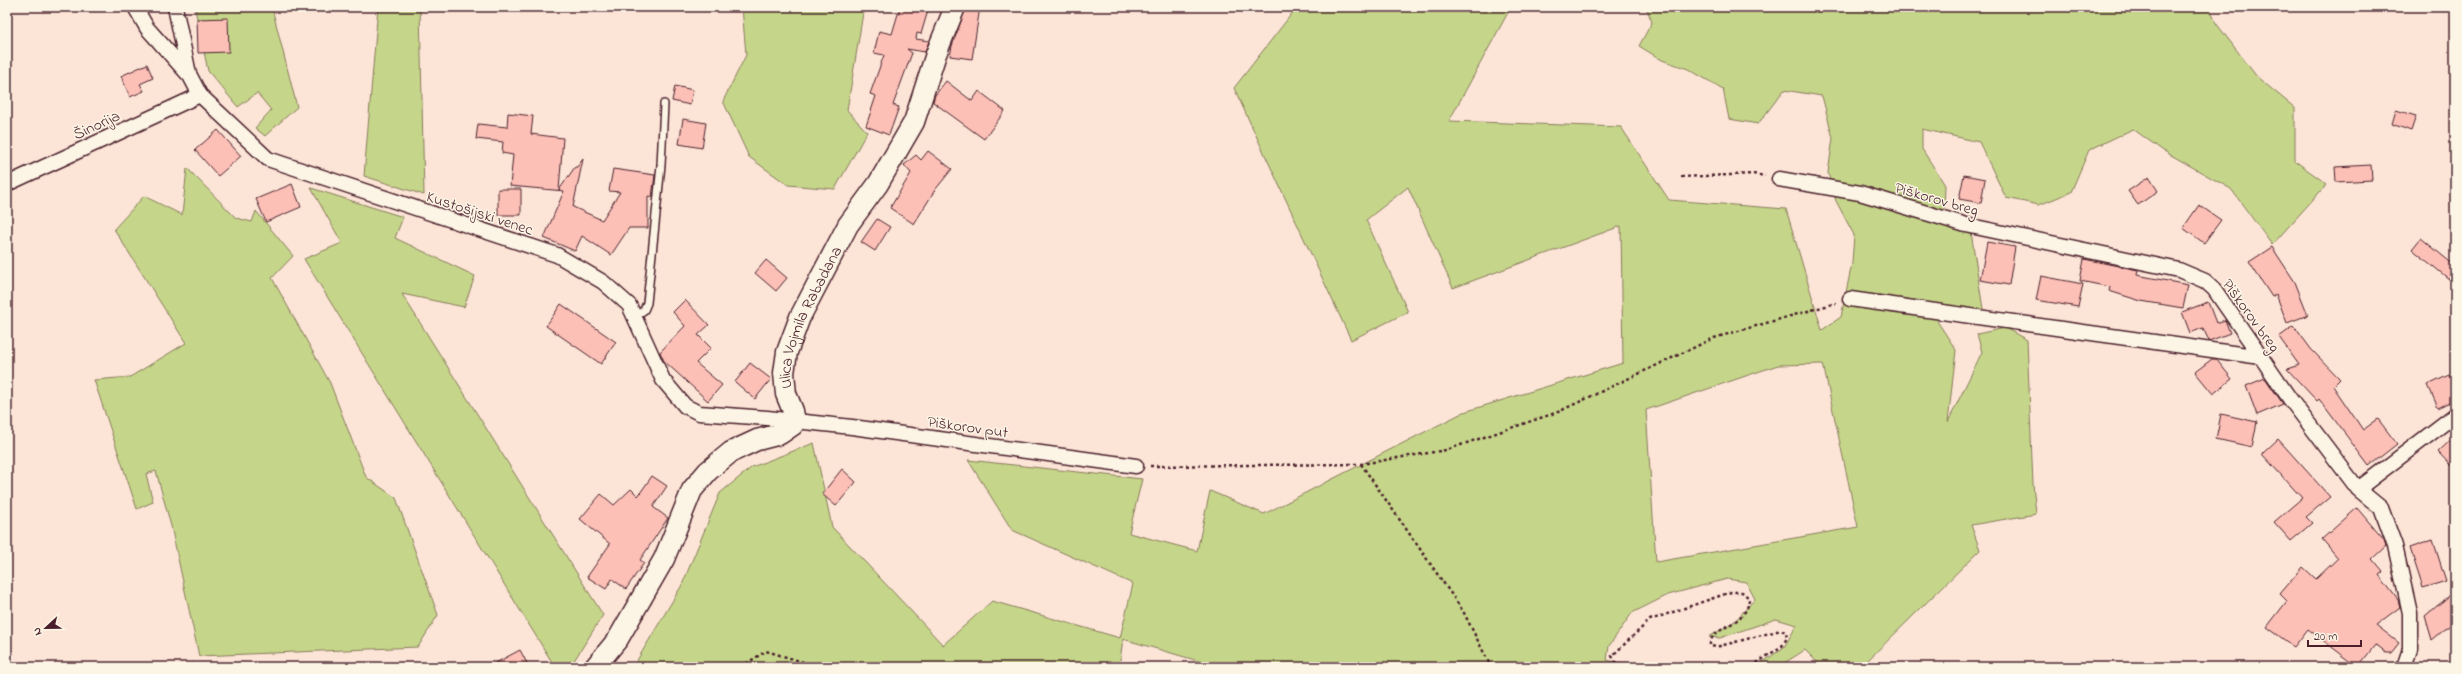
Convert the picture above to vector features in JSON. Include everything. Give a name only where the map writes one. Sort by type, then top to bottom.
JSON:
[{"type":"street","points":[[135,7],[147,28],[189,74]]},
{"type":"street","name":"Kustošijski venec","points":[[175,7],[189,74],[200,95],[268,159],[557,255],[614,289],[630,305],[636,316],[650,355],[663,380],[685,406],[708,415],[795,421]]},
{"type":"street","name":"Ulica Vojmila Rabadana","points":[[795,421],[786,394],[784,373],[787,352],[800,317],[848,225],[878,184],[914,122],[936,54],[955,7]]},
{"type":"street","name":"Šinorija","points":[[7,184],[200,95]]},
{"type":"street","name":"Piškorov breg","points":[[1779,178],[1860,193],[1966,224],[2179,270],[2205,281],[2214,289],[2261,357],[2358,489],[2381,508],[2397,552],[2410,613],[2412,634],[2410,649],[2404,667]]},
{"type":"street","points":[[1850,299],[2261,357]]},
{"type":"street","points":[[2358,489],[2455,415]]},
{"type":"street","points":[[595,667],[618,639],[664,559],[692,490],[708,472],[731,452],[757,440],[788,430],[795,421]]},
{"type":"street","name":"Piškorov put","points":[[795,421],[1136,466]]},
{"type":"lane","points":[[636,316],[644,310],[647,303],[661,165],[664,104]]},
{"type":"path","points":[[1681,177],[1753,174],[1779,178]]},
{"type":"path","points":[[1136,466],[1361,464],[1454,448],[1558,412],[1714,338],[1850,299]]},
{"type":"path","points":[[1361,464],[1463,611],[1491,667]]},
{"type":"path","points":[[1640,667],[1616,663],[1612,656],[1650,620],[1731,592],[1742,592],[1749,598],[1749,603],[1741,618],[1713,635],[1709,641],[1710,646],[1716,647],[1781,630],[1786,632],[1787,638],[1782,646],[1751,667]]},
{"type":"path","points":[[741,667],[766,652],[820,667]]},
{"type":"green space","points":[[378,7],[420,7],[424,195],[364,176]]},
{"type":"green space","points":[[742,7],[864,7],[847,110],[867,132],[835,189],[788,185],[749,157],[723,101],[746,55]]},
{"type":"green space","points":[[1297,7],[1511,7],[1449,121],[1621,127],[1669,200],[1786,209],[1822,330],[1841,317],[1852,263],[1854,235],[1836,201],[1828,173],[1833,138],[1822,96],[1784,90],[1758,124],[1729,119],[1723,89],[1688,69],[1662,60],[1639,46],[1652,22],[1646,7],[2209,7],[2216,23],[2257,77],[2295,108],[2295,161],[2327,184],[2272,245],[2231,189],[2162,150],[2133,129],[2089,150],[2071,192],[2039,205],[2006,198],[1979,142],[1922,129],[1922,149],[1945,185],[1944,216],[1969,219],[1983,309],[1937,321],[1956,350],[1948,422],[1982,352],[1977,334],[2005,328],[2027,340],[2033,484],[2036,514],[1971,525],[1980,550],[1861,667],[1817,667],[1819,664],[1805,650],[1778,667],[1756,667],[1784,647],[1797,625],[1776,619],[1720,638],[1709,637],[1735,621],[1755,599],[1746,582],[1727,579],[1668,595],[1632,613],[1609,646],[1607,660],[1633,667],[1219,667],[1123,639],[1119,667],[633,667],[682,585],[720,493],[752,467],[814,443],[832,527],[943,645],[992,601],[1120,638],[1133,584],[1012,530],[968,460],[1142,479],[1129,533],[1197,551],[1210,491],[1264,514],[1464,412],[1623,363],[1621,226],[1453,288],[1408,187],[1366,220],[1408,312],[1351,340],[1234,88]],"holes":[[[1823,364],[1858,527],[1656,562],[1646,410],[1778,365]]]},
{"type":"green space","points":[[272,8],[297,107],[265,136],[255,128],[271,110],[257,93],[238,107],[208,71],[195,9]]},
{"type":"green space","points":[[187,168],[236,218],[252,222],[256,211],[293,256],[272,278],[330,383],[366,477],[396,498],[438,615],[418,647],[199,656],[171,526],[156,471],[146,474],[153,502],[137,509],[94,380],[130,377],[186,343],[114,229],[144,196],[182,215]]},
{"type":"green space","points":[[311,188],[403,217],[395,238],[475,276],[464,307],[402,294],[603,615],[570,667],[555,667],[304,259],[342,243]]},
{"type":"building","points":[[900,7],[929,7],[921,34],[917,33],[916,39],[929,41],[925,52],[907,49],[912,53],[893,105],[899,107],[889,135],[866,126],[876,96],[870,94],[884,55],[874,53],[879,31],[892,34]]},
{"type":"building","points":[[966,7],[980,7],[972,59],[950,56],[952,46]]},
{"type":"building","points":[[228,18],[229,52],[198,53],[197,19]]},
{"type":"building","points":[[147,64],[153,78],[140,84],[144,91],[130,97],[121,76]]},
{"type":"building","points":[[946,81],[972,101],[979,91],[1005,111],[984,139],[933,102],[935,95]]},
{"type":"building","points":[[675,86],[693,90],[690,105],[672,101]]},
{"type":"building","points":[[2396,110],[2416,116],[2411,131],[2392,124]]},
{"type":"building","points":[[508,113],[533,116],[531,134],[563,138],[559,190],[575,167],[577,167],[583,159],[573,207],[602,220],[620,192],[609,191],[613,169],[655,175],[652,197],[648,196],[648,228],[629,228],[611,255],[582,236],[575,251],[544,238],[564,191],[510,186],[513,155],[502,153],[503,142],[476,139],[478,124],[507,127]]},
{"type":"building","points":[[683,119],[706,123],[702,148],[679,144]]},
{"type":"building","points":[[218,130],[241,156],[218,176],[195,150]]},
{"type":"building","points":[[928,151],[952,169],[935,190],[914,224],[890,208],[911,173],[904,165],[916,155],[921,160]]},
{"type":"building","points":[[2371,165],[2372,180],[2336,182],[2335,167]]},
{"type":"building","points":[[1964,175],[1985,179],[1981,203],[1959,199]]},
{"type":"building","points":[[2149,177],[2158,191],[2138,205],[2128,191]]},
{"type":"building","points":[[292,184],[301,207],[266,222],[256,199]]},
{"type":"building","points":[[498,189],[521,189],[521,215],[498,215]]},
{"type":"building","points":[[2199,205],[2221,220],[2204,243],[2183,228]]},
{"type":"building","points":[[877,219],[890,227],[875,251],[861,242]]},
{"type":"building","points":[[2421,238],[2455,266],[2455,284],[2412,249]]},
{"type":"building","points":[[1987,242],[2015,247],[2009,285],[1980,280]]},
{"type":"building","points":[[2272,247],[2295,282],[2308,315],[2287,323],[2276,294],[2272,297],[2249,262]]},
{"type":"building","points":[[2084,259],[2138,270],[2137,275],[2188,285],[2183,308],[2141,301],[2109,291],[2110,287],[2080,281]]},
{"type":"building","points":[[766,260],[787,278],[776,291],[755,273]]},
{"type":"building","points":[[2041,276],[2083,284],[2078,307],[2036,300]]},
{"type":"building","points":[[685,300],[709,325],[698,335],[711,348],[696,363],[722,385],[708,401],[664,361],[660,352],[685,326],[673,312]]},
{"type":"building","points":[[2208,302],[2216,323],[2225,320],[2230,333],[2209,341],[2203,328],[2190,333],[2182,312]]},
{"type":"building","points":[[561,304],[616,342],[601,364],[546,326]]},
{"type":"building","points":[[2294,326],[2311,349],[2340,379],[2333,386],[2363,430],[2378,419],[2397,444],[2369,466],[2319,399],[2317,401],[2287,369],[2299,365],[2279,337]]},
{"type":"building","points":[[2212,359],[2216,359],[2232,379],[2213,394],[2195,372]]},
{"type":"building","points":[[750,363],[771,379],[755,399],[735,382]]},
{"type":"building","points":[[2449,375],[2455,389],[2455,400],[2438,408],[2428,385]]},
{"type":"building","points":[[2265,378],[2283,404],[2257,415],[2246,386]]},
{"type":"building","points":[[2221,414],[2257,422],[2252,447],[2216,439]]},
{"type":"building","points":[[2455,436],[2455,470],[2438,452]]},
{"type":"building","points":[[2278,439],[2330,497],[2306,517],[2312,523],[2291,541],[2274,522],[2302,498],[2262,454]]},
{"type":"building","points":[[842,469],[856,482],[836,506],[822,494]]},
{"type":"building","points":[[652,476],[667,486],[653,507],[668,518],[640,560],[644,563],[626,589],[612,579],[606,589],[587,577],[610,544],[580,519],[601,494],[614,505],[631,489],[638,496]]},
{"type":"building","points":[[2357,508],[2384,540],[2386,546],[2372,559],[2383,572],[2379,575],[2398,600],[2400,607],[2376,625],[2399,643],[2391,653],[2386,653],[2375,645],[2358,667],[2308,629],[2294,647],[2267,627],[2287,601],[2280,594],[2303,567],[2316,579],[2338,558],[2322,539]]},
{"type":"building","points":[[2433,540],[2446,581],[2423,588],[2410,548]]},
{"type":"building","points":[[2455,591],[2455,621],[2432,640],[2425,616]]},
{"type":"building","points":[[520,650],[529,667],[488,667]]}]
